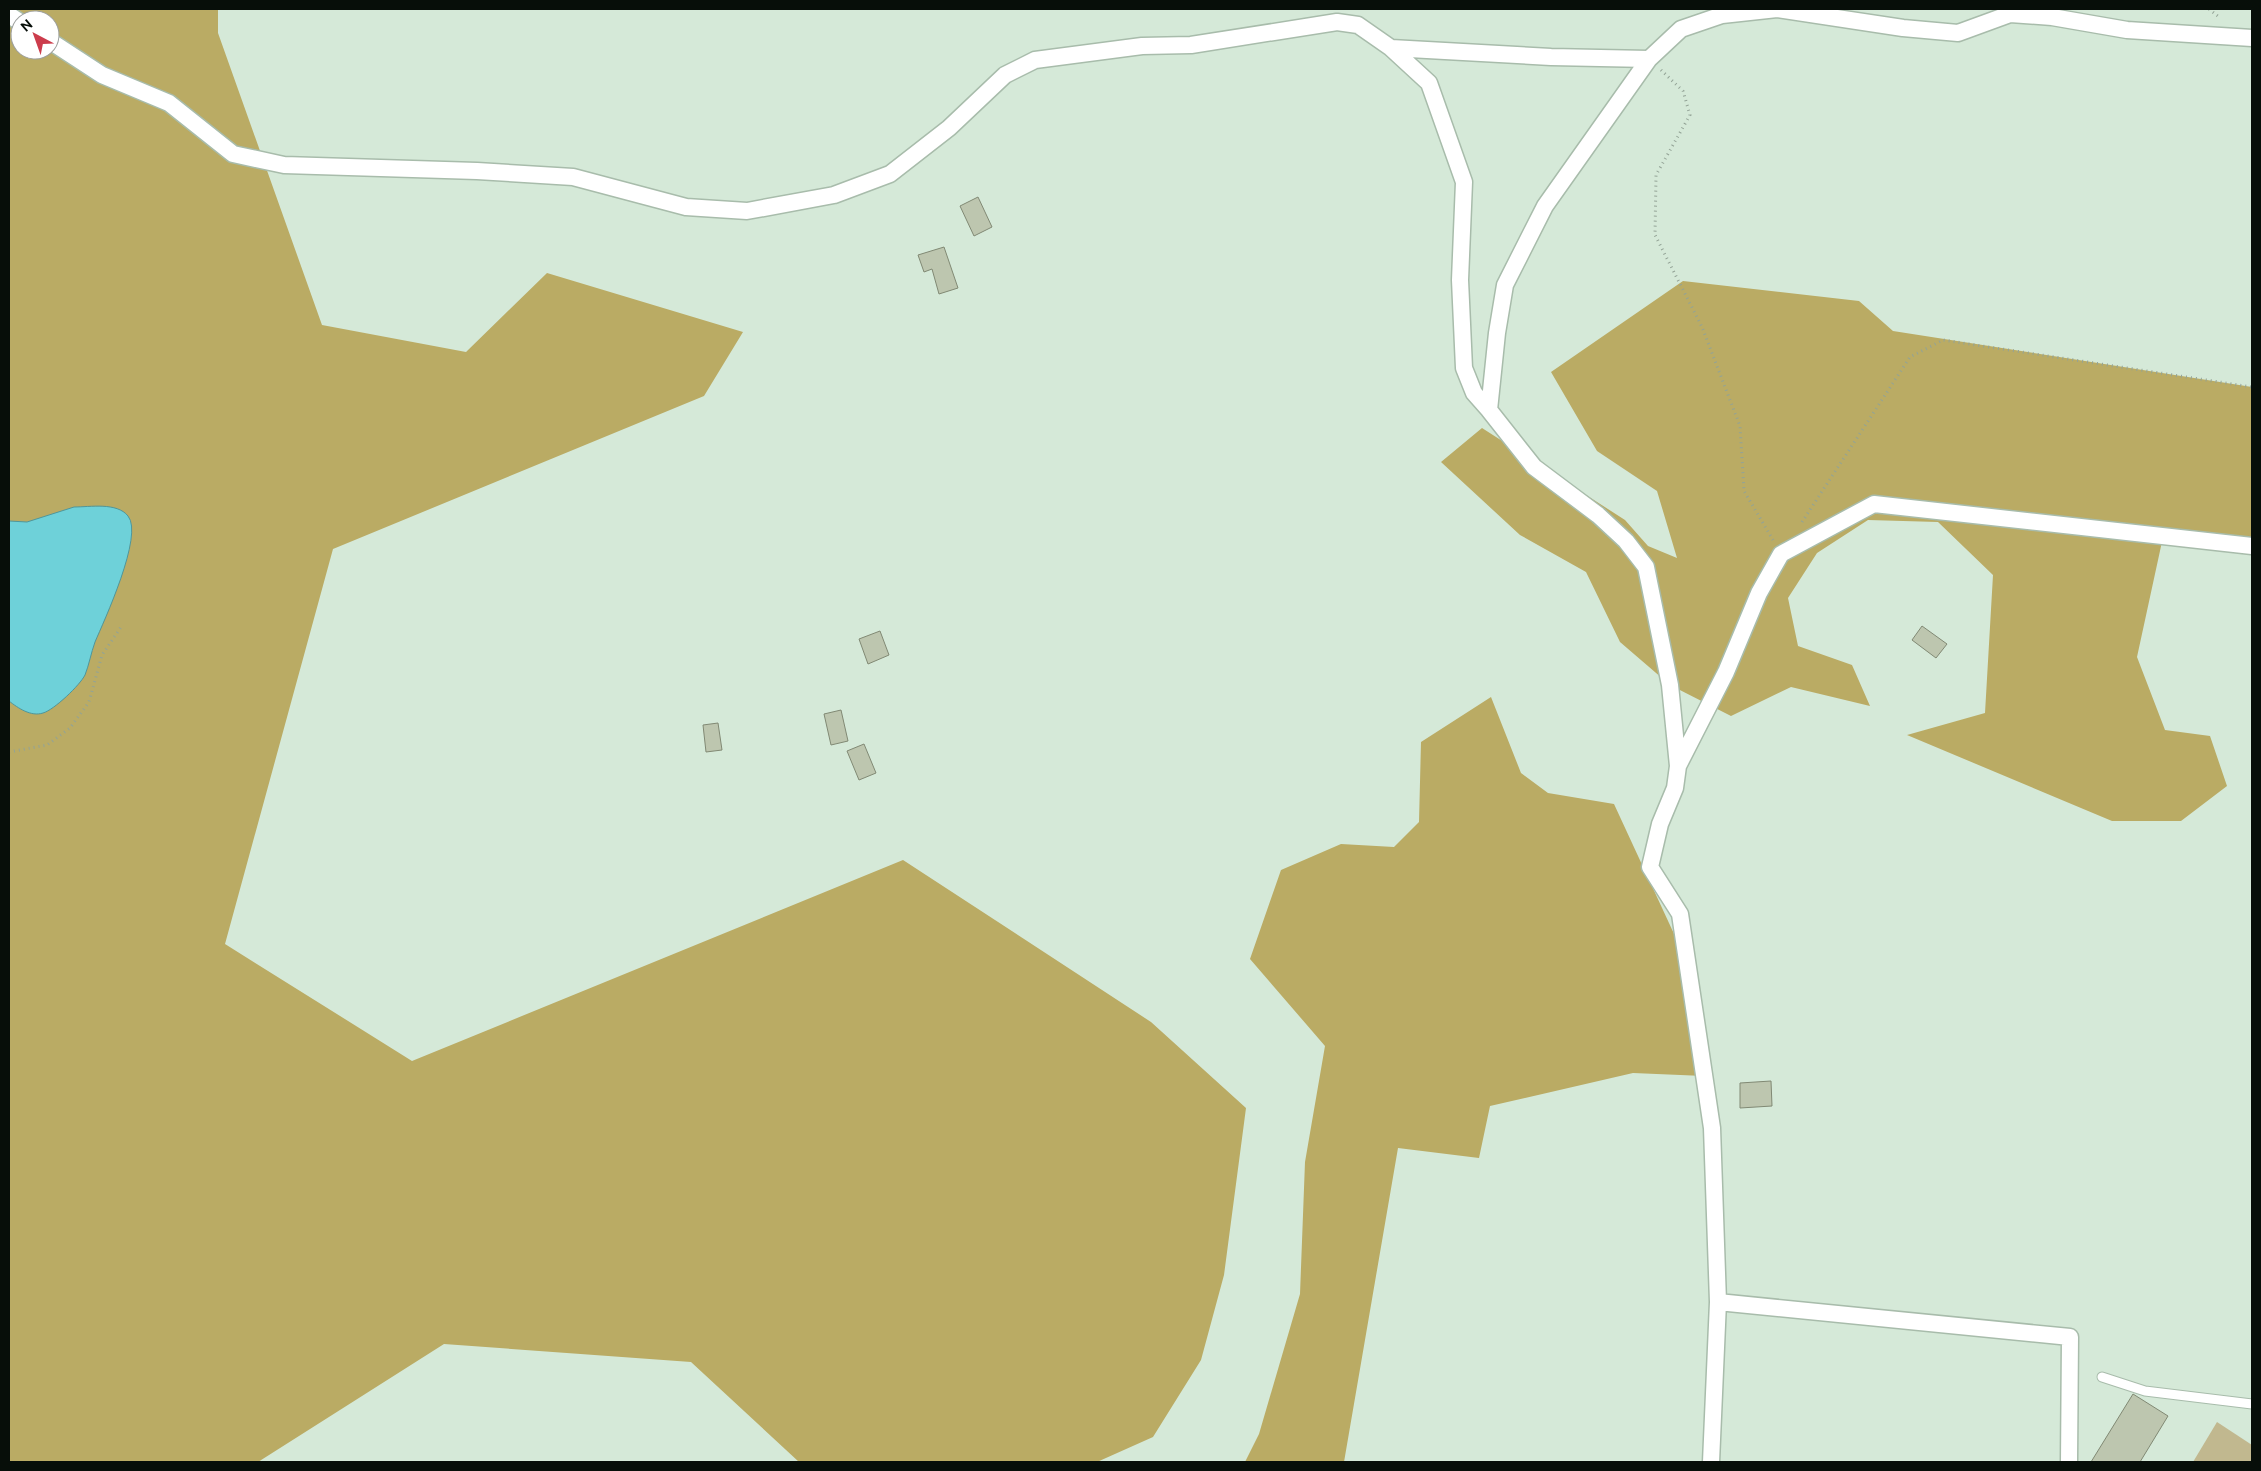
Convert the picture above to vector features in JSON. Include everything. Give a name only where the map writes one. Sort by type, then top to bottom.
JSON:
[{"type":"street","points":[[1489,410],[1497,333],[1505,286],[1545,206],[1649,59],[1680,29],[1722,15],[1776,9],[1903,28],[1958,33],[2010,14],[2052,17],[2128,30],[2252,38]]},
{"type":"street","points":[[60,47],[102,74],[169,103],[233,154],[284,165],[477,171],[573,177],[686,207],[747,211],[834,195],[890,174],[949,128],[1006,75],[1035,60],[1142,46],[1191,45],[1337,22],[1358,25],[1391,48],[1429,83],[1464,182],[1460,280],[1464,368],[1474,393],[1534,467],[1598,515],[1626,541],[1646,567],[1670,685],[1678,766],[1675,788],[1660,824],[1650,867],[1680,914],[1712,1128],[1718,1302],[1712,1462]]},
{"type":"street","points":[[1391,48],[1551,57],[1649,59]]},
{"type":"street","points":[[1678,766],[1726,672],[1759,593],[1781,554],[1874,504],[2252,546]]},
{"type":"street","points":[[1718,1302],[2070,1337],[2069,1462]]},
{"type":"lane","points":[[2102,1377],[2144,1391],[2252,1404]]},
{"type":"path","points":[[1649,59],[1683,91],[1690,115],[1656,175],[1655,235],[1702,327],[1740,426],[1744,491],[1781,554]]},
{"type":"path","points":[[1797,529],[1910,357],[1943,340],[2252,386]]},
{"type":"path","points":[[9,752],[47,746],[70,728],[89,702],[102,655],[121,627]]},
{"type":"shaded area","points":[[9,9],[218,9],[218,33],[322,325],[466,352],[547,273],[743,332],[704,396],[333,549],[225,944],[412,1061],[903,860],[1151,1022],[1246,1108],[1224,1275],[1201,1360],[1153,1437],[1097,1462],[799,1462],[691,1362],[444,1344],[258,1462],[9,1462]]},
{"type":"shaded area","points":[[1683,281],[1859,301],[1893,331],[2252,387],[2252,546],[2163,537],[2137,657],[2165,730],[2210,736],[2227,786],[2181,821],[2112,821],[1907,735],[1985,713],[1993,575],[1938,522],[1868,520],[1817,553],[1788,598],[1798,646],[1852,665],[1870,706],[1791,687],[1731,716],[1670,685],[1620,642],[1586,572],[1520,535],[1441,462],[1482,428],[1625,520],[1648,546],[1677,558],[1657,491],[1597,451],[1551,372]]},
{"type":"shaded area","points":[[1491,697],[1521,773],[1548,793],[1614,804],[1687,962],[1704,1076],[1633,1073],[1490,1106],[1479,1158],[1398,1148],[1344,1462],[1245,1462],[1259,1434],[1300,1294],[1305,1162],[1325,1046],[1250,959],[1281,870],[1341,844],[1394,847],[1419,822],[1421,742]]},
{"type":"shaded area","points":[[2217,1422],[2252,1445],[2252,1462],[2193,1462]]},
{"type":"water","points":[[103,506],[123,512],[128,516],[132,526],[131,541],[121,578],[95,642],[85,675],[72,691],[54,707],[43,713],[29,713],[9,701],[9,521],[27,522],[74,507]]},
{"type":"building","points":[[978,197],[992,227],[974,236],[960,206]]},
{"type":"building","points":[[944,247],[958,288],[939,294],[932,269],[924,272],[918,255]]},
{"type":"building","points":[[1922,626],[1947,644],[1936,658],[1912,640]]},
{"type":"building","points":[[880,631],[889,655],[868,664],[859,639]]},
{"type":"building","points":[[841,710],[848,741],[831,745],[824,714]]},
{"type":"building","points":[[718,723],[722,750],[706,752],[703,725]]},
{"type":"building","points":[[864,744],[876,773],[859,780],[847,751]]},
{"type":"building","points":[[1771,1081],[1772,1106],[1740,1108],[1740,1083]]},
{"type":"building","points":[[2133,1394],[2168,1416],[2140,1462],[2091,1462]]}]
